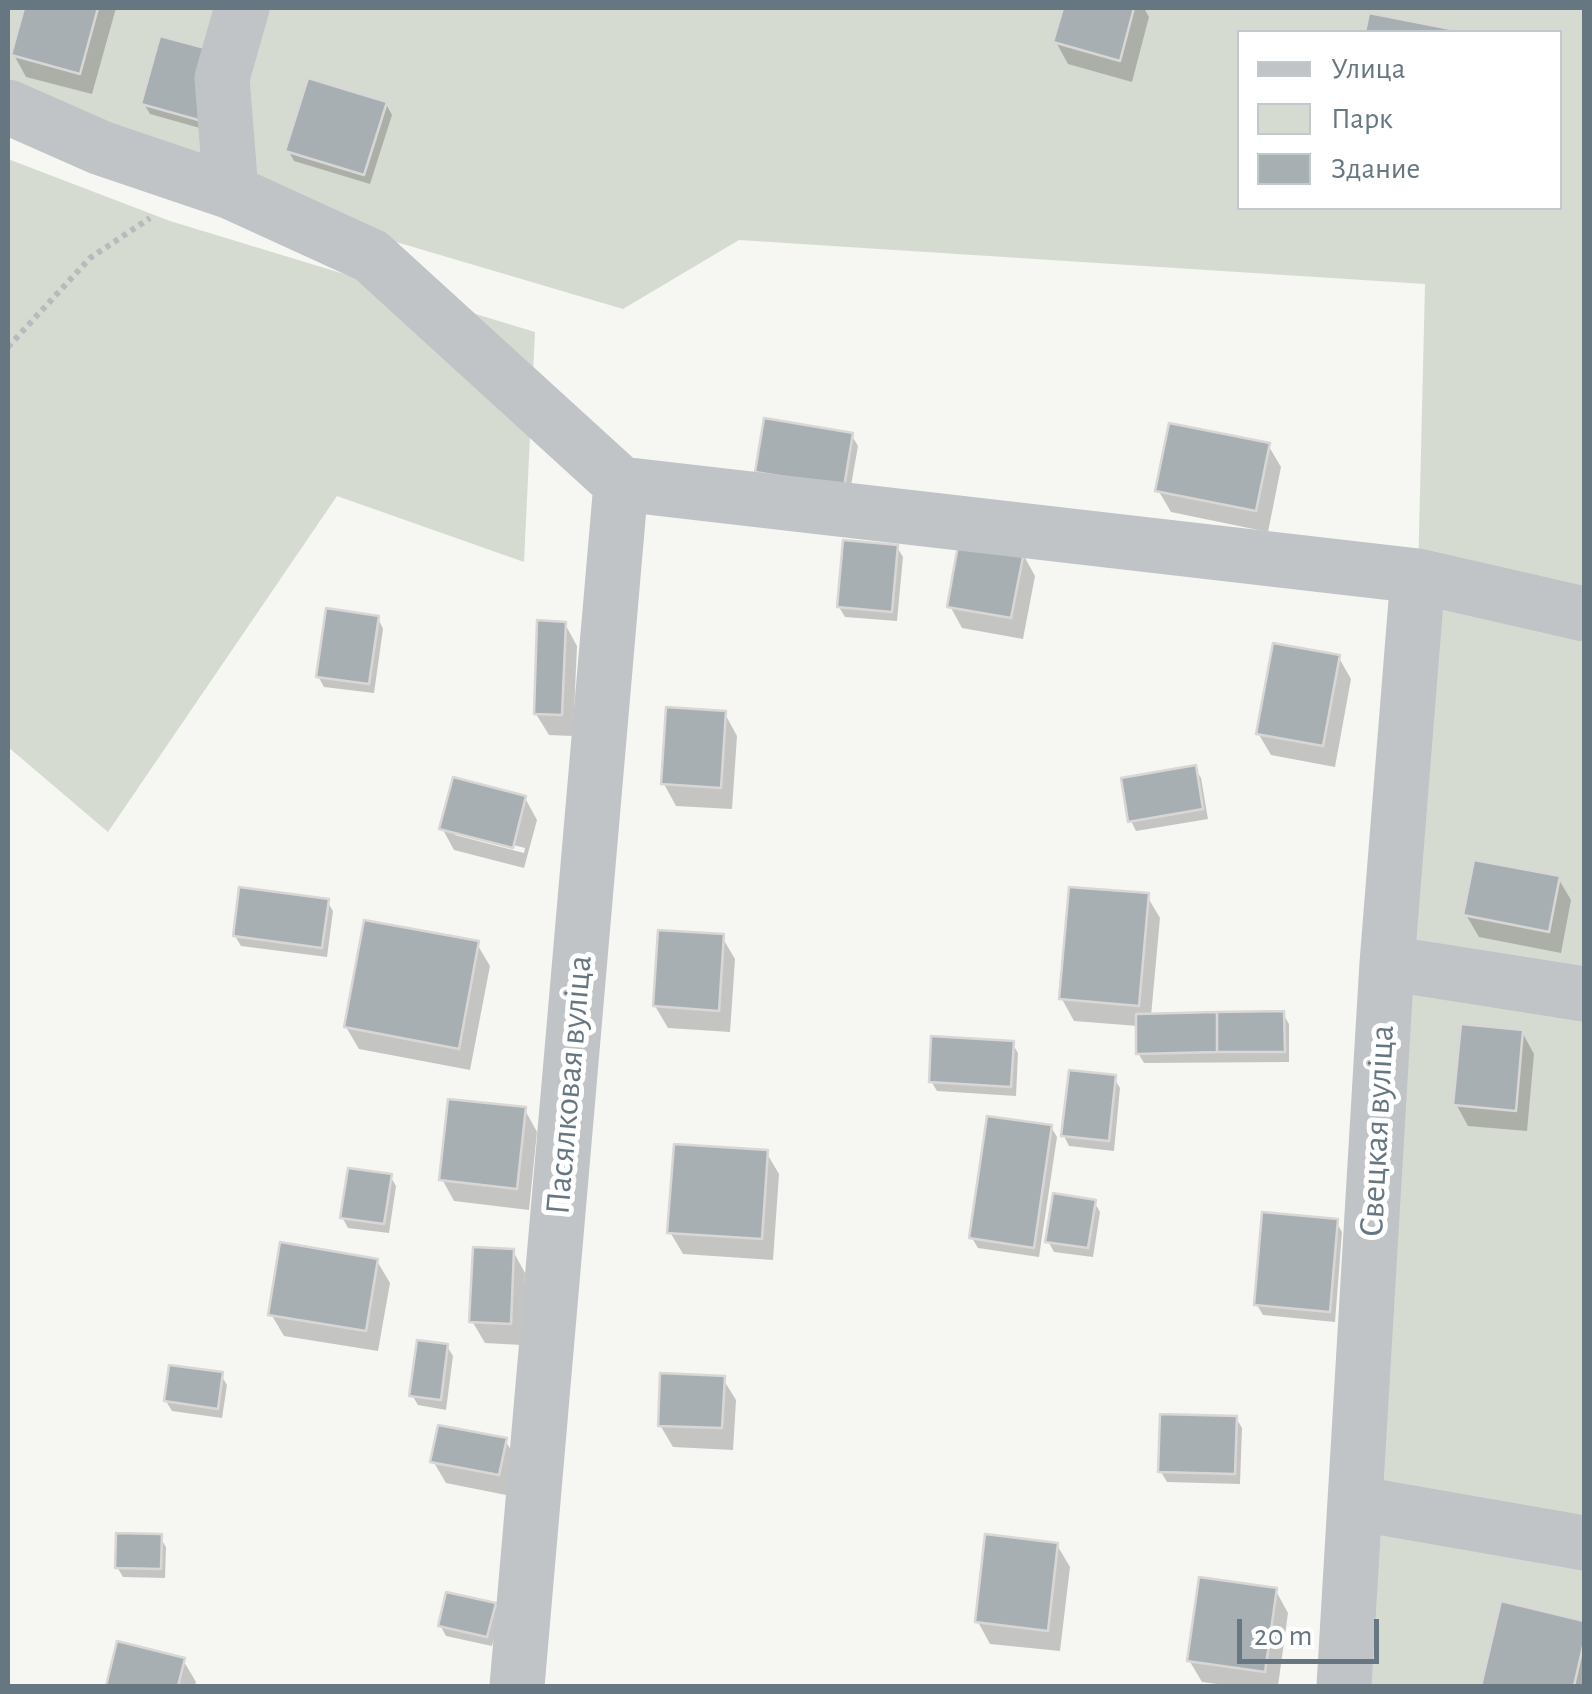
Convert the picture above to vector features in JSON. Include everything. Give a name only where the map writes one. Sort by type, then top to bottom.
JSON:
[{"type":"street","points":[[217,187],[222,78],[242,8]]},
{"type":"street","points":[[8,106],[101,148],[217,187],[370,256],[621,484],[1418,576],[1584,614]]},
{"type":"street","name":"Пасялковая вуліца","points":[[517,1686],[621,484]]},
{"type":"street","name":"Свецкая вуліца","points":[[1344,1686],[1387,962],[1418,576]]},
{"type":"street","points":[[1387,962],[1584,994]]},
{"type":"street","points":[[1355,1504],[1584,1542]]},
{"type":"path","points":[[8,347],[90,258],[217,187]]},
{"type":"green space","points":[[8,8],[1584,8],[1584,1686],[1344,1686],[1418,576],[1425,284],[739,240],[623,309],[237,195],[8,111]]},
{"type":"green space","points":[[8,159],[170,221],[535,332],[524,562],[337,496],[108,832],[8,747]]},
{"type":"building","points":[[24,8],[98,8],[80,74],[11,55]]},
{"type":"building","points":[[1063,8],[1134,8],[1120,61],[1053,42]]},
{"type":"building","points":[[1369,13],[1456,30],[1365,30]]},
{"type":"building","points":[[160,36],[220,52],[202,121],[141,104]]},
{"type":"building","points":[[308,78],[387,102],[364,175],[285,151]]},
{"type":"building","points":[[764,418],[853,433],[844,487],[755,472]]},
{"type":"building","points":[[1169,423],[1270,443],[1256,511],[1155,491]]},
{"type":"building","points":[[843,540],[898,545],[892,612],[837,607]]},
{"type":"building","points":[[959,540],[1024,552],[1011,618],[947,607]]},
{"type":"building","points":[[326,608],[379,616],[369,684],[316,677]]},
{"type":"building","points":[[537,620],[566,622],[562,715],[534,714]]},
{"type":"building","points":[[1273,643],[1340,655],[1323,746],[1256,734]]},
{"type":"building","points":[[666,707],[726,711],[721,788],[661,784]]},
{"type":"building","points":[[1196,765],[1203,809],[1128,822],[1121,778]]},
{"type":"building","points":[[453,777],[526,796],[513,848],[439,829]]},
{"type":"building","points":[[1474,860],[1560,876],[1549,932],[1463,915]]},
{"type":"building","points":[[239,887],[329,899],[322,948],[233,936]]},
{"type":"building","points":[[1069,887],[1149,893],[1139,1006],[1059,999]]},
{"type":"building","points":[[364,920],[479,941],[459,1049],[344,1027]]},
{"type":"building","points":[[658,930],[724,934],[719,1011],[653,1006]]},
{"type":"building","points":[[1284,1011],[1285,1052],[1217,1052],[1217,1012]]},
{"type":"building","points":[[1217,1012],[1217,1052],[1136,1054],[1136,1014]]},
{"type":"building","points":[[1461,1024],[1523,1030],[1516,1111],[1453,1105]]},
{"type":"building","points":[[931,1036],[1014,1041],[1011,1087],[929,1082]]},
{"type":"building","points":[[1069,1070],[1116,1075],[1109,1141],[1061,1136]]},
{"type":"building","points":[[448,1099],[526,1107],[517,1189],[439,1180]]},
{"type":"building","points":[[987,1116],[1052,1125],[1034,1248],[969,1238]]},
{"type":"building","points":[[674,1144],[768,1150],[762,1239],[667,1233]]},
{"type":"building","points":[[348,1168],[392,1174],[384,1224],[340,1218]]},
{"type":"building","points":[[1053,1193],[1096,1200],[1088,1248],[1045,1242]]},
{"type":"building","points":[[1262,1212],[1338,1219],[1330,1312],[1254,1305]]},
{"type":"building","points":[[280,1242],[378,1259],[366,1331],[268,1315]]},
{"type":"building","points":[[473,1247],[514,1249],[511,1324],[469,1322]]},
{"type":"building","points":[[417,1340],[448,1344],[441,1400],[409,1396]]},
{"type":"building","points":[[169,1365],[223,1372],[218,1409],[164,1401]]},
{"type":"building","points":[[660,1373],[725,1376],[722,1428],[658,1426]]},
{"type":"building","points":[[1160,1414],[1237,1416],[1235,1474],[1158,1472]]},
{"type":"building","points":[[438,1425],[507,1438],[499,1475],[430,1462]]},
{"type":"building","points":[[116,1533],[162,1534],[161,1569],[115,1568]]},
{"type":"building","points":[[985,1534],[1058,1543],[1048,1631],[975,1622]]},
{"type":"building","points":[[1199,1577],[1277,1588],[1265,1672],[1187,1661]]},
{"type":"building","points":[[446,1592],[496,1603],[487,1637],[438,1626]]},
{"type":"building","points":[[1501,1601],[1584,1621],[1584,1642],[1574,1686],[1481,1686]]},
{"type":"building","points":[[117,1641],[185,1658],[178,1686],[106,1686]]}]
